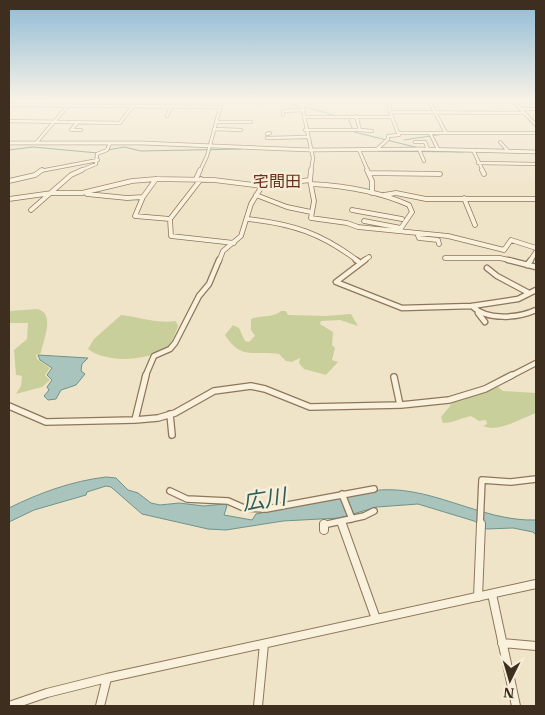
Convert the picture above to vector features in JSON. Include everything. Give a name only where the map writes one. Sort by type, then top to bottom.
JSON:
[{"type":"street","points":[[36,143],[43,134]]},
{"type":"street","points":[[196,179],[207,156],[212,134]]},
{"type":"street","points":[[377,149],[388,139],[388,136],[399,134]]},
{"type":"street","points":[[431,134],[438,149]]},
{"type":"street","points":[[269,135],[286,138],[307,137],[312,151],[311,182],[314,201],[311,218],[346,223],[358,227],[400,229]]},
{"type":"street","points":[[52,143],[56,138]]},
{"type":"street","points":[[415,142],[425,142],[428,149]]},
{"type":"street","points":[[500,142],[508,151]]},
{"type":"street","points":[[9,143],[110,143],[312,151],[438,149],[536,152]]},
{"type":"street","points":[[31,210],[72,175],[96,164],[98,160],[97,154],[107,150],[110,143]]},
{"type":"street","points":[[419,149],[424,161]]},
{"type":"street","points":[[359,150],[369,173],[373,188],[372,193]]},
{"type":"street","points":[[473,150],[484,174]]},
{"type":"street","points":[[9,181],[35,175],[44,169],[98,160]]},
{"type":"street","points":[[478,162],[536,164]]},
{"type":"street","points":[[523,164],[527,169]]},
{"type":"street","points":[[369,173],[440,174]]},
{"type":"street","points":[[156,179],[143,197],[135,216],[170,219]]},
{"type":"street","points":[[82,193],[132,181],[156,179],[201,179],[262,186],[311,182],[343,185],[384,195],[409,205],[412,210],[400,229]]},
{"type":"street","points":[[201,179],[170,219],[171,236],[234,242]]},
{"type":"street","points":[[399,185],[403,193]]},
{"type":"street","points":[[135,420],[142,385],[154,356],[170,349],[176,343],[199,296],[209,284],[223,251],[241,236],[256,195],[262,186]]},
{"type":"street","points":[[9,199],[45,193],[82,193],[128,198],[143,197]]},
{"type":"street","points":[[384,195],[403,193],[426,199],[536,199]]},
{"type":"street","points":[[256,195],[287,207],[311,212]]},
{"type":"street","points":[[464,198],[475,226]]},
{"type":"street","points":[[352,210],[402,219]]},
{"type":"street","points":[[248,218],[302,227],[328,238],[359,262]]},
{"type":"street","points":[[364,221],[417,233],[448,236],[504,250],[511,240],[534,247],[535,242]]},
{"type":"street","points":[[417,233],[419,238],[438,240],[439,244]]},
{"type":"street","points":[[527,265],[536,252]]},
{"type":"street","points":[[369,257],[359,262],[336,282],[399,308],[410,310],[472,306],[518,298],[534,292]]},
{"type":"street","points":[[445,258],[500,258],[536,267]]},
{"type":"street","points":[[487,268],[497,276],[534,292]]},
{"type":"street","points":[[472,306],[486,322]]},
{"type":"street","points":[[478,312],[525,316],[536,310]]},
{"type":"street","points":[[516,316],[519,324]]},
{"type":"street","points":[[9,406],[46,422],[135,420],[170,414],[214,391],[251,386],[265,389],[310,406],[400,405],[448,400],[485,388],[536,365]]},
{"type":"street","points":[[394,377],[400,405]]},
{"type":"street","points":[[170,414],[172,435]]},
{"type":"street","points":[[478,597],[482,480],[511,482],[536,479]]},
{"type":"street","points":[[170,492],[187,499],[228,501],[244,508],[266,510],[374,489]]},
{"type":"street","points":[[342,494],[352,519]]},
{"type":"street","points":[[324,530],[323,524],[364,516],[374,510]]},
{"type":"street","points":[[340,521],[376,619]]},
{"type":"street","points":[[9,706],[47,693],[107,678],[536,584]]},
{"type":"street","points":[[492,594],[516,706]]},
{"type":"street","points":[[502,643],[536,646]]},
{"type":"street","points":[[258,706],[264,644]]},
{"type":"street","points":[[100,706],[107,678]]},
{"type":"green space","points":[[37,309],[46,316],[47,328],[41,353],[36,355],[37,359],[50,368],[45,375],[50,380],[42,387],[16,394],[21,386],[22,376],[16,375],[14,350],[27,339],[28,323],[9,323],[9,311]]},
{"type":"green space","points":[[281,311],[286,311],[288,315],[326,316],[351,314],[358,326],[340,320],[321,321],[320,324],[333,332],[332,345],[335,348],[332,360],[338,362],[326,375],[304,369],[299,363],[300,358],[292,362],[286,361],[279,354],[243,351],[231,343],[225,335],[233,325],[239,328],[245,341],[249,342],[255,336],[251,330],[251,319],[274,315]]},
{"type":"green space","points":[[121,315],[155,321],[176,321],[178,326],[169,346],[156,354],[125,359],[105,357],[88,349],[94,339]]},
{"type":"green space","points":[[498,387],[503,391],[536,393],[536,413],[496,428],[483,426],[487,424],[486,420],[479,421],[471,416],[443,423],[441,417],[450,406],[451,401]]},
{"type":"water","points":[[38,355],[88,358],[82,364],[81,371],[85,374],[76,385],[61,390],[56,399],[48,400],[44,396],[49,390],[47,387],[52,380],[47,375],[52,368],[40,360]]},
{"type":"water","points":[[106,477],[116,478],[128,490],[138,493],[151,503],[160,505],[179,503],[204,506],[225,504],[227,506],[224,515],[252,520],[256,514],[371,491],[413,492],[495,515],[515,519],[536,520],[536,535],[533,532],[513,528],[487,529],[474,521],[418,504],[377,507],[339,518],[283,521],[226,530],[208,529],[142,514],[111,487],[106,486],[87,492],[86,495],[34,510],[9,522],[9,508],[68,485]]},
{"type":"waterway","points":[[364,134],[419,148]]},
{"type":"waterway","points":[[404,140],[442,134]]},
{"type":"waterway","points":[[9,150],[33,147],[98,153]]},
{"type":"waterway","points":[[108,150],[124,147],[141,151],[241,149]]},
{"type":"waterway","points":[[306,151],[318,151]]},
{"type":"waterway","points":[[378,151],[463,152]]},
{"type":"district","name":"宅間田","points":[[277,181]]},
{"type":"water label","name":"広川","points":[[264,499]]}]
